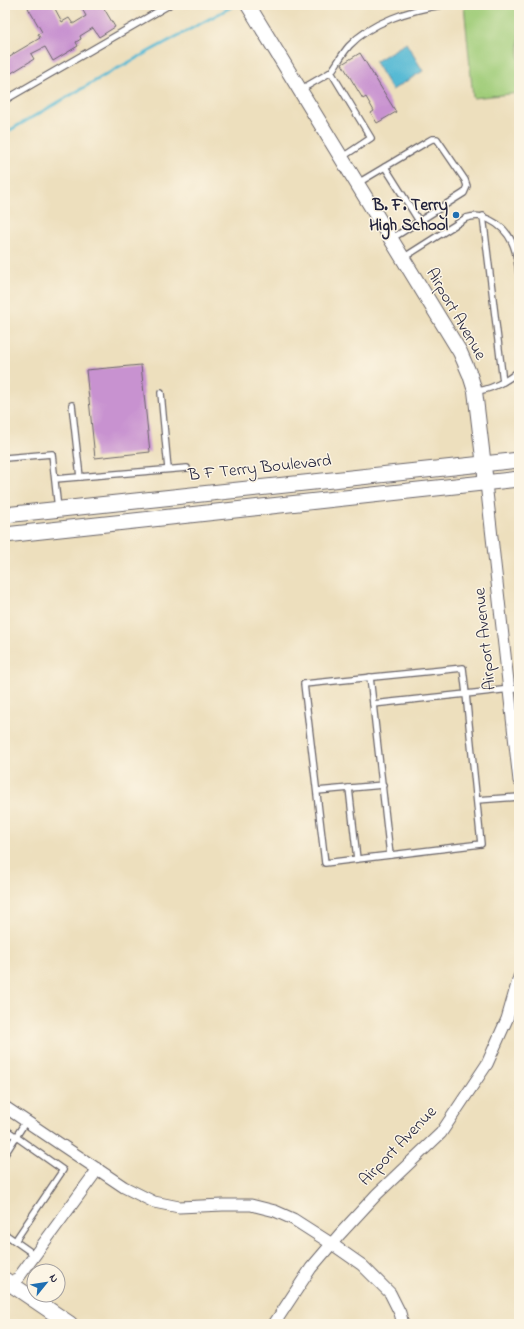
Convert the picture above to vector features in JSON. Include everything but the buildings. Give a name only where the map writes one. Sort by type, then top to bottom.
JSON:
[{"type":"main road","name":"B F Terry Boulevard","points":[[5,515],[519,460]]},
{"type":"main road","points":[[5,534],[519,479]]},
{"type":"main road","points":[[9,1283],[70,1324]]},
{"type":"street","name":"Airport Avenue","points":[[249,8],[460,352],[470,376],[475,391],[514,689],[519,781]]},
{"type":"street","name":"Airport Avenue","points":[[274,1324],[311,1268],[377,1194],[441,1133],[487,1064],[507,1019],[519,977]]},
{"type":"street","points":[[5,1107],[124,1187],[154,1202],[179,1207],[223,1204],[251,1206],[275,1211],[293,1219],[362,1265],[390,1293],[400,1312],[403,1324]]},
{"type":"street","points":[[9,1283],[35,1255],[98,1169]]},
{"type":"lane","points":[[5,100],[169,5]]},
{"type":"lane","points":[[300,90],[330,72],[349,47],[360,36],[379,24],[406,14],[442,5]]},
{"type":"lane","points":[[330,72],[371,138],[341,158]]},
{"type":"lane","points":[[357,184],[432,139],[437,139],[465,180],[467,186],[464,193],[390,239]]},
{"type":"lane","points":[[385,167],[419,221]]},
{"type":"lane","points":[[403,259],[466,218],[483,216],[502,228],[510,237],[517,258],[519,275]]},
{"type":"lane","points":[[483,216],[503,382]]},
{"type":"lane","points":[[475,391],[482,391],[503,382],[516,374],[519,370]]},
{"type":"lane","points":[[161,393],[168,469]]},
{"type":"lane","points":[[72,405],[80,477]]},
{"type":"lane","points":[[5,458],[52,454],[58,510]]},
{"type":"lane","points":[[55,479],[187,468]]},
{"type":"lane","points":[[463,668],[481,844],[325,863],[304,684],[370,677],[463,668]]},
{"type":"lane","points":[[370,677],[390,855]]},
{"type":"lane","points":[[373,704],[514,689]]},
{"type":"lane","points":[[317,791],[382,785]]},
{"type":"lane","points":[[349,788],[357,859]]},
{"type":"lane","points":[[477,800],[519,797]]},
{"type":"lane","points":[[5,1154],[26,1121]]},
{"type":"lane","points":[[5,1129],[63,1170],[15,1241]]},
{"type":"lane","points":[[5,1234],[35,1255]]},
{"type":"green space","points":[[464,5],[519,5],[519,93],[473,98]]},
{"type":"water","points":[[406,43],[423,71],[392,90],[375,62]]},
{"type":"waterway","points":[[5,133],[109,73],[235,5]]},
{"type":"place","name":"B. F. Terry High School","points":[[456,215]]}]
